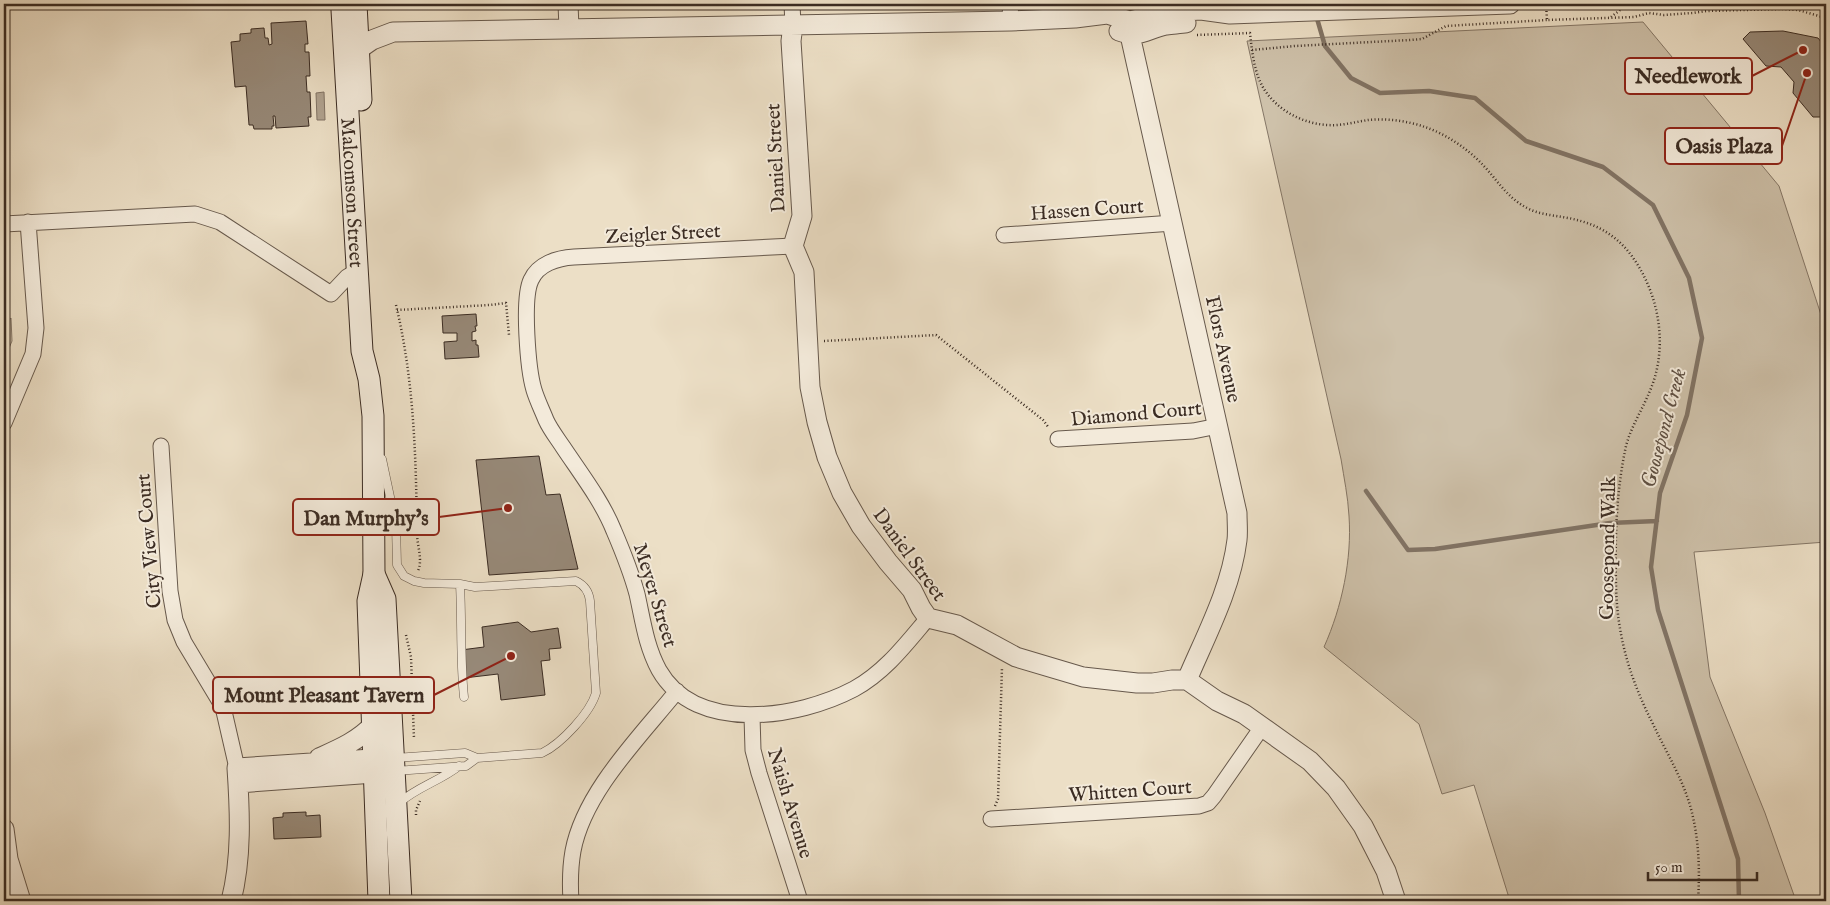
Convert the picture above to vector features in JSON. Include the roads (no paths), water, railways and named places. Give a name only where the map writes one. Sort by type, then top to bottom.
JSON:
[{"type":"main road","name":"Malcomson Street","points":[[343,4],[356,271],[362,352],[370,380]]},
{"type":"main road","name":"Malcomson Street","points":[[356,4],[373,348],[370,380],[373,416],[374,574],[368,602],[373,725],[396,805],[402,901]]},
{"type":"main road","name":"Malcomson Street","points":[[374,574],[385,599],[384,765],[379,901]]},
{"type":"street","points":[[568,4],[569,28]]},
{"type":"street","name":"Daniel Street","points":[[792,4],[793,25],[791,41],[802,216],[794,246],[804,272],[810,387],[827,457],[842,493],[862,526],[888,562],[912,590],[928,618],[957,626],[1016,657],[1083,677],[1137,683],[1187,680]]},
{"type":"street","points":[[359,49],[372,40],[393,32],[793,25],[1011,12],[1075,18],[1130,28],[1140,34],[1165,25],[1202,21],[1230,14],[1510,4]]},
{"type":"street","name":"Flors Avenue","points":[[1130,28],[1237,514],[1237,539],[1232,567],[1187,680]]},
{"type":"street","points":[[4,224],[195,214],[220,222],[331,294],[347,277],[356,271]]},
{"type":"street","points":[[4,423],[33,354],[36,328],[28,222]]},
{"type":"street","name":"Hassen Court","points":[[1004,235],[1173,222]]},
{"type":"street","name":"Zeigler Street","points":[[537,271],[554,261],[564,258],[794,246]]},
{"type":"street","name":"Meyer Street","points":[[537,271],[527,291],[526,311],[529,359],[534,389],[547,422],[608,515],[628,564],[637,594],[647,644],[660,671],[677,691],[707,708],[731,714],[752,716],[804,708],[854,688],[875,674],[892,660],[928,618]]},
{"type":"street","name":"Diamond Court","points":[[1058,439],[1193,431],[1218,426]]},
{"type":"street","name":"City View Court","points":[[161,446],[170,591],[175,620],[184,642],[223,707],[238,776]]},
{"type":"street","points":[[1187,680],[1217,701],[1244,714],[1262,727],[1310,762],[1336,788],[1363,826],[1386,871],[1396,901]]},
{"type":"street","points":[[571,901],[570,875],[573,851],[578,830],[588,808],[606,779],[677,691]]},
{"type":"street","name":"Naish Avenue","points":[[752,716],[753,750],[800,901]]},
{"type":"street","points":[[309,763],[354,742],[363,736],[373,725]]},
{"type":"street","name":"Whitten Court","points":[[991,819],[1199,806],[1208,803],[1262,727]]},
{"type":"street","points":[[238,776],[309,763],[384,765]]},
{"type":"street","points":[[238,776],[384,765]]},
{"type":"street","points":[[232,901],[236,882],[239,835],[238,776]]},
{"type":"street","points":[[4,829],[8,859],[21,901]]},
{"type":"lane","points":[[373,416],[396,525],[397,565],[404,576],[414,581],[460,584],[474,587],[576,581],[584,585],[590,595],[596,693],[593,703],[572,728],[551,749],[542,754],[478,758],[464,753],[384,765]]},
{"type":"lane","points":[[460,584],[460,644],[464,697]]},
{"type":"lane","points":[[384,765],[466,766],[478,758]]},
{"type":"lane","points":[[396,805],[409,794],[446,776],[459,766]]},
{"type":"waterway","name":"Goosepond Creek","points":[[1316,15],[1325,46],[1351,78],[1380,93],[1429,91],[1475,98],[1526,141],[1603,167],[1653,205],[1689,278],[1702,338],[1687,415],[1660,493],[1651,567],[1658,610],[1738,859],[1739,901]]},
{"type":"waterway","points":[[1366,491],[1408,550],[1435,549],[1610,523],[1657,521]]},
{"type":"place","name":"Needlework","points":[[1803,50]]},
{"type":"place","name":"Oasis Plaza","points":[[1807,73]]},
{"type":"place","name":"Dan Murphy's","points":[[508,508]]},
{"type":"place","name":"Mount Pleasant Tavern","points":[[511,656]]}]
